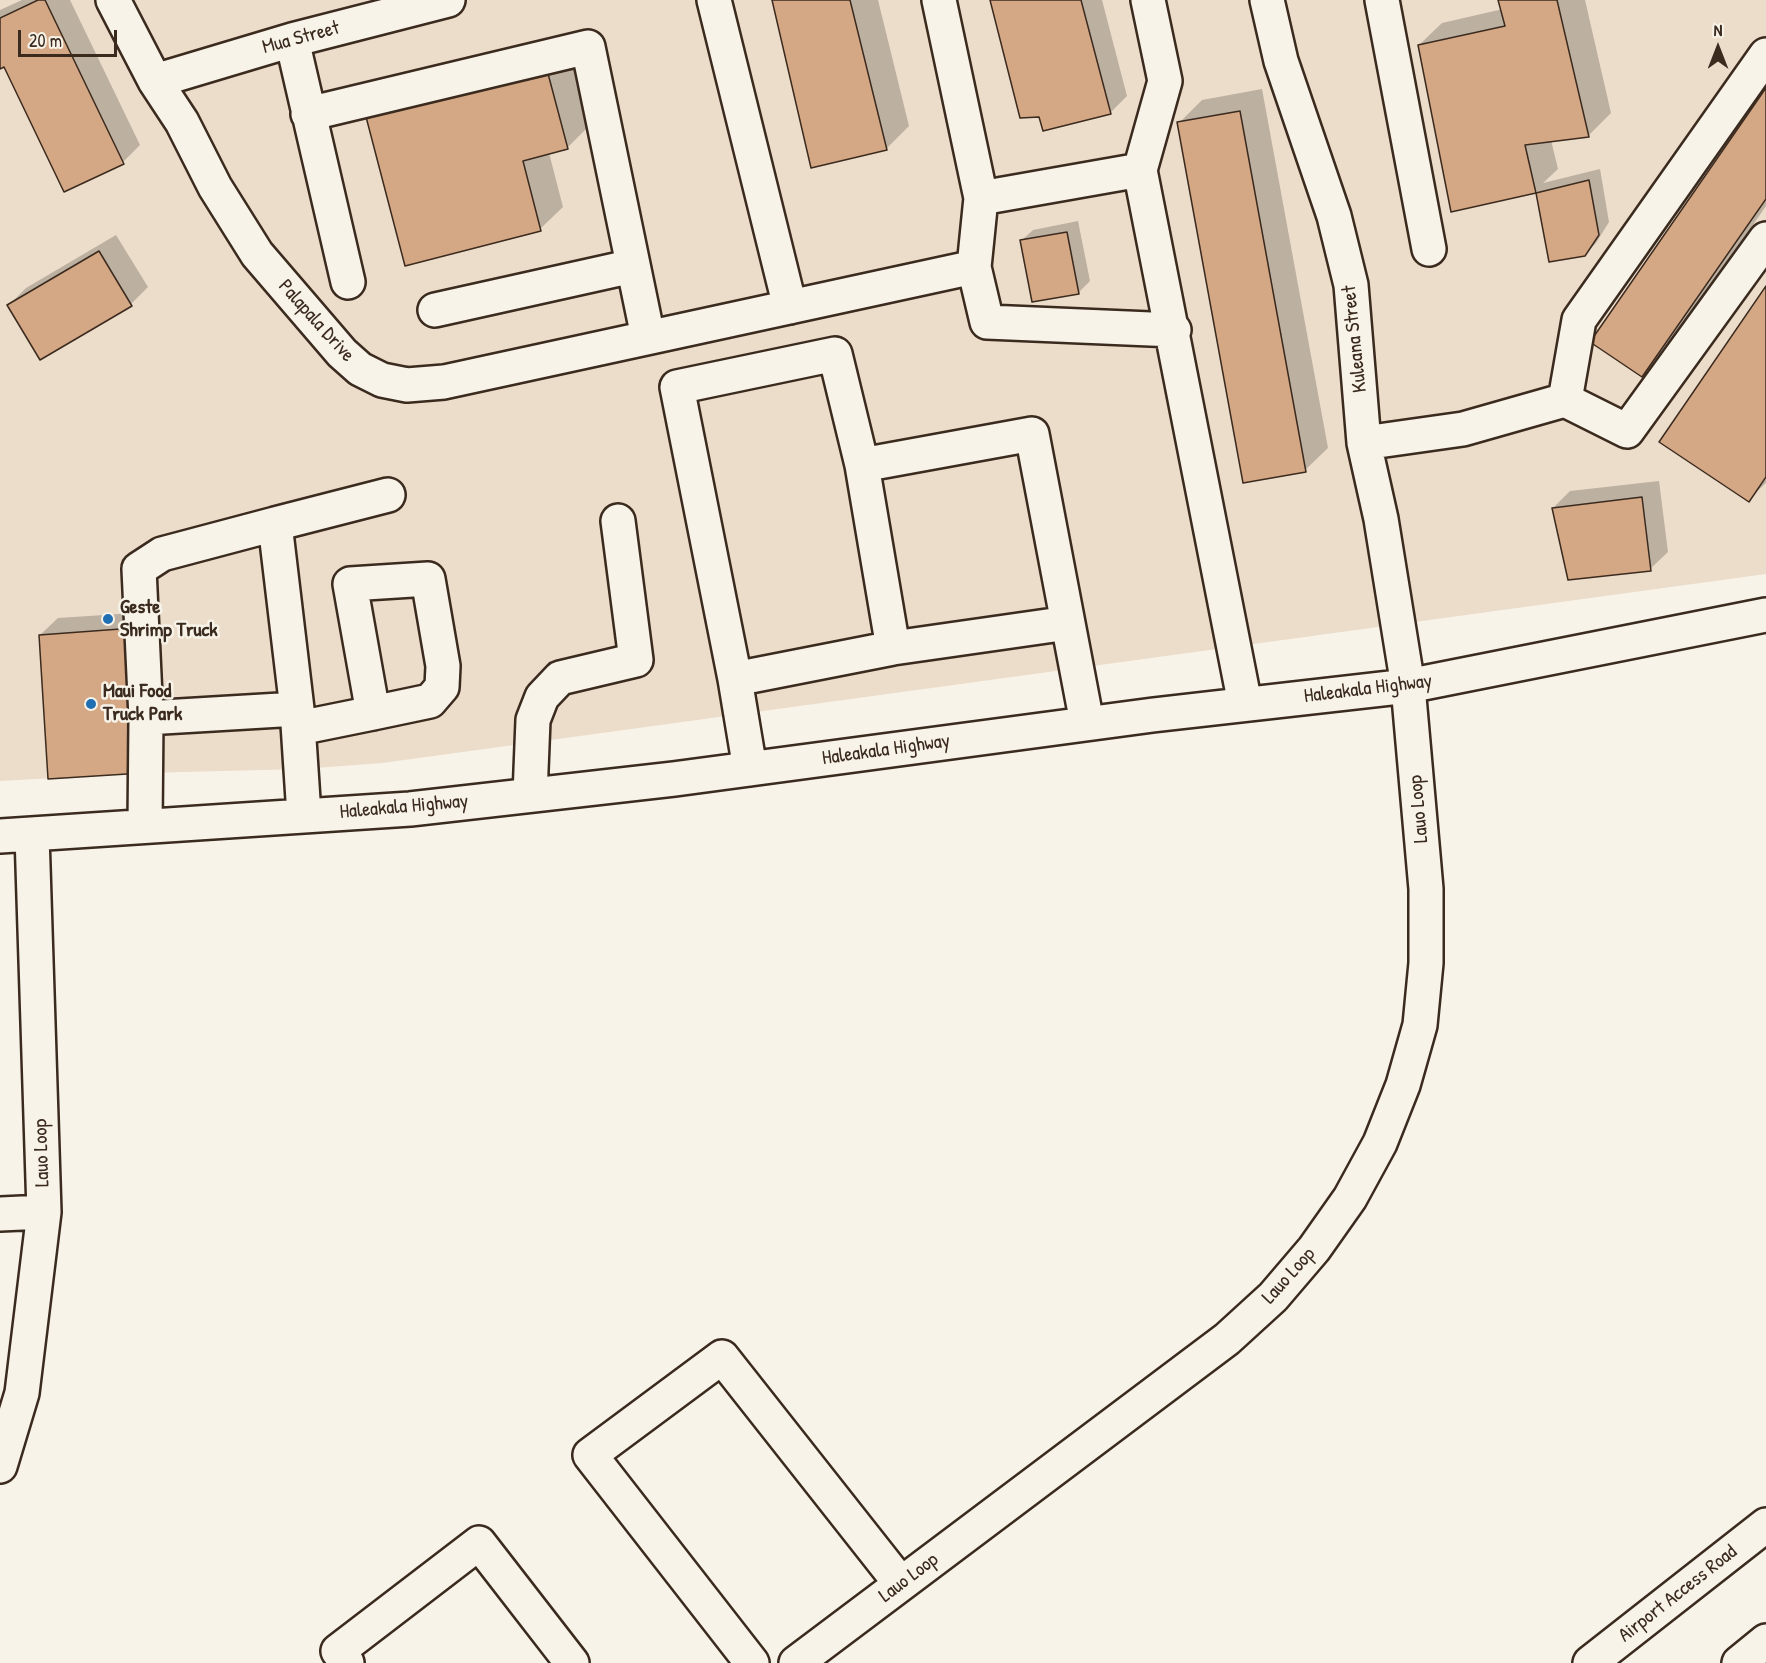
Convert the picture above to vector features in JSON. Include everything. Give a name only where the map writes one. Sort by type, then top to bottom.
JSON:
[{"type":"street","name":"Palapala Drive","points":[[113,0],[155,81],[182,122],[215,187],[257,254],[342,353],[371,375],[407,385],[431,384],[974,267]]},
{"type":"street","name":"Mua Street","points":[[155,81],[292,40],[448,0]]},
{"type":"street","points":[[714,0],[790,307]]},
{"type":"street","points":[[939,0],[981,198],[974,267],[987,322],[1174,330]]},
{"type":"street","points":[[1148,0],[1165,81],[1140,170],[1174,330],[1245,704]]},
{"type":"street","name":"Kuleana Street","points":[[1267,0],[1281,61],[1344,250],[1356,321],[1364,443],[1381,519],[1408,686]]},
{"type":"street","points":[[1382,0],[1429,249]]},
{"type":"street","points":[[292,40],[348,282]]},
{"type":"street","points":[[308,114],[588,47],[648,337]]},
{"type":"street","points":[[1565,400],[1579,320],[1766,55]]},
{"type":"street","points":[[981,198],[1140,170]]},
{"type":"street","points":[[1364,443],[1463,429],[1565,400],[1627,431],[1766,239]]},
{"type":"street","points":[[435,310],[633,266]]},
{"type":"street","points":[[750,769],[735,679],[677,387],[835,354],[861,465],[893,648]]},
{"type":"street","points":[[861,465],[1032,434],[1087,723]]},
{"type":"street","points":[[145,826],[146,718],[139,569],[162,554],[388,495]]},
{"type":"street","points":[[530,795],[533,720],[542,697],[560,678],[636,660],[618,521]]},
{"type":"street","points":[[275,524],[298,719],[304,815]]},
{"type":"street","name":"Haleakala Highway","points":[[9,831],[145,826],[410,809],[750,769],[1087,723],[1408,686],[1766,615]]},
{"type":"street","points":[[735,679],[893,648],[1068,623]]},
{"type":"street","name":"Lauo Loop","points":[[796,1663],[1227,1339],[1273,1297],[1314,1250],[1350,1198],[1380,1143],[1403,1085],[1420,1025],[1426,963],[1426,889],[1408,686]]},
{"type":"street","points":[[146,718],[298,719],[373,713]]},
{"type":"street","name":"Lauo Loop","points":[[0,1466],[22,1393],[44,1212],[9,831]]},
{"type":"street","points":[[0,1214],[44,1212]]},
{"type":"street","points":[[752,1663],[590,1455],[722,1357],[901,1584]]},
{"type":"street","name":"Airport Access Road","points":[[1590,1663],[1766,1525]]},
{"type":"street","points":[[347,1663],[338,1651],[479,1543],[572,1663]]},
{"type":"street","points":[[1739,1663],[1766,1641]]},
{"type":"shaded area","points":[[0,0],[1766,0],[1766,574],[382,763],[302,769],[143,773],[0,781]]},
{"type":"building","points":[[38,0],[45,0],[124,164],[64,192],[4,67],[0,69],[0,18]]},
{"type":"building","points":[[772,0],[850,0],[887,150],[811,168]]},
{"type":"building","points":[[990,0],[1081,0],[1111,114],[1043,131],[1039,117],[1020,118]]},
{"type":"building","points":[[1498,0],[1557,0],[1589,137],[1525,145],[1536,193],[1451,212],[1418,45],[1505,26]]},
{"type":"building","points":[[546,66],[568,149],[523,161],[541,231],[405,266],[365,113]]},
{"type":"building","points":[[1766,88],[1766,199],[1642,377],[1590,342]]},
{"type":"building","points":[[1240,111],[1306,472],[1243,483],[1177,122]]},
{"type":"building","points":[[1589,180],[1599,235],[1585,256],[1549,262],[1536,193]]},
{"type":"building","points":[[1067,232],[1079,294],[1032,302],[1020,240]]},
{"type":"building","points":[[99,251],[132,306],[40,360],[7,305]]},
{"type":"building","points":[[1766,286],[1766,477],[1749,502],[1659,442]]},
{"type":"building","points":[[1642,497],[1651,571],[1568,580],[1552,508]]},
{"type":"building","name":"Maui Food Truck Park","points":[[134,628],[143,773],[48,779],[39,635]]},
{"type":"place","name":"Geste Shrimp Truck","points":[[108,619]]},
{"type":"place","name":"Maui Food Truck Park","points":[[91,704]]}]
